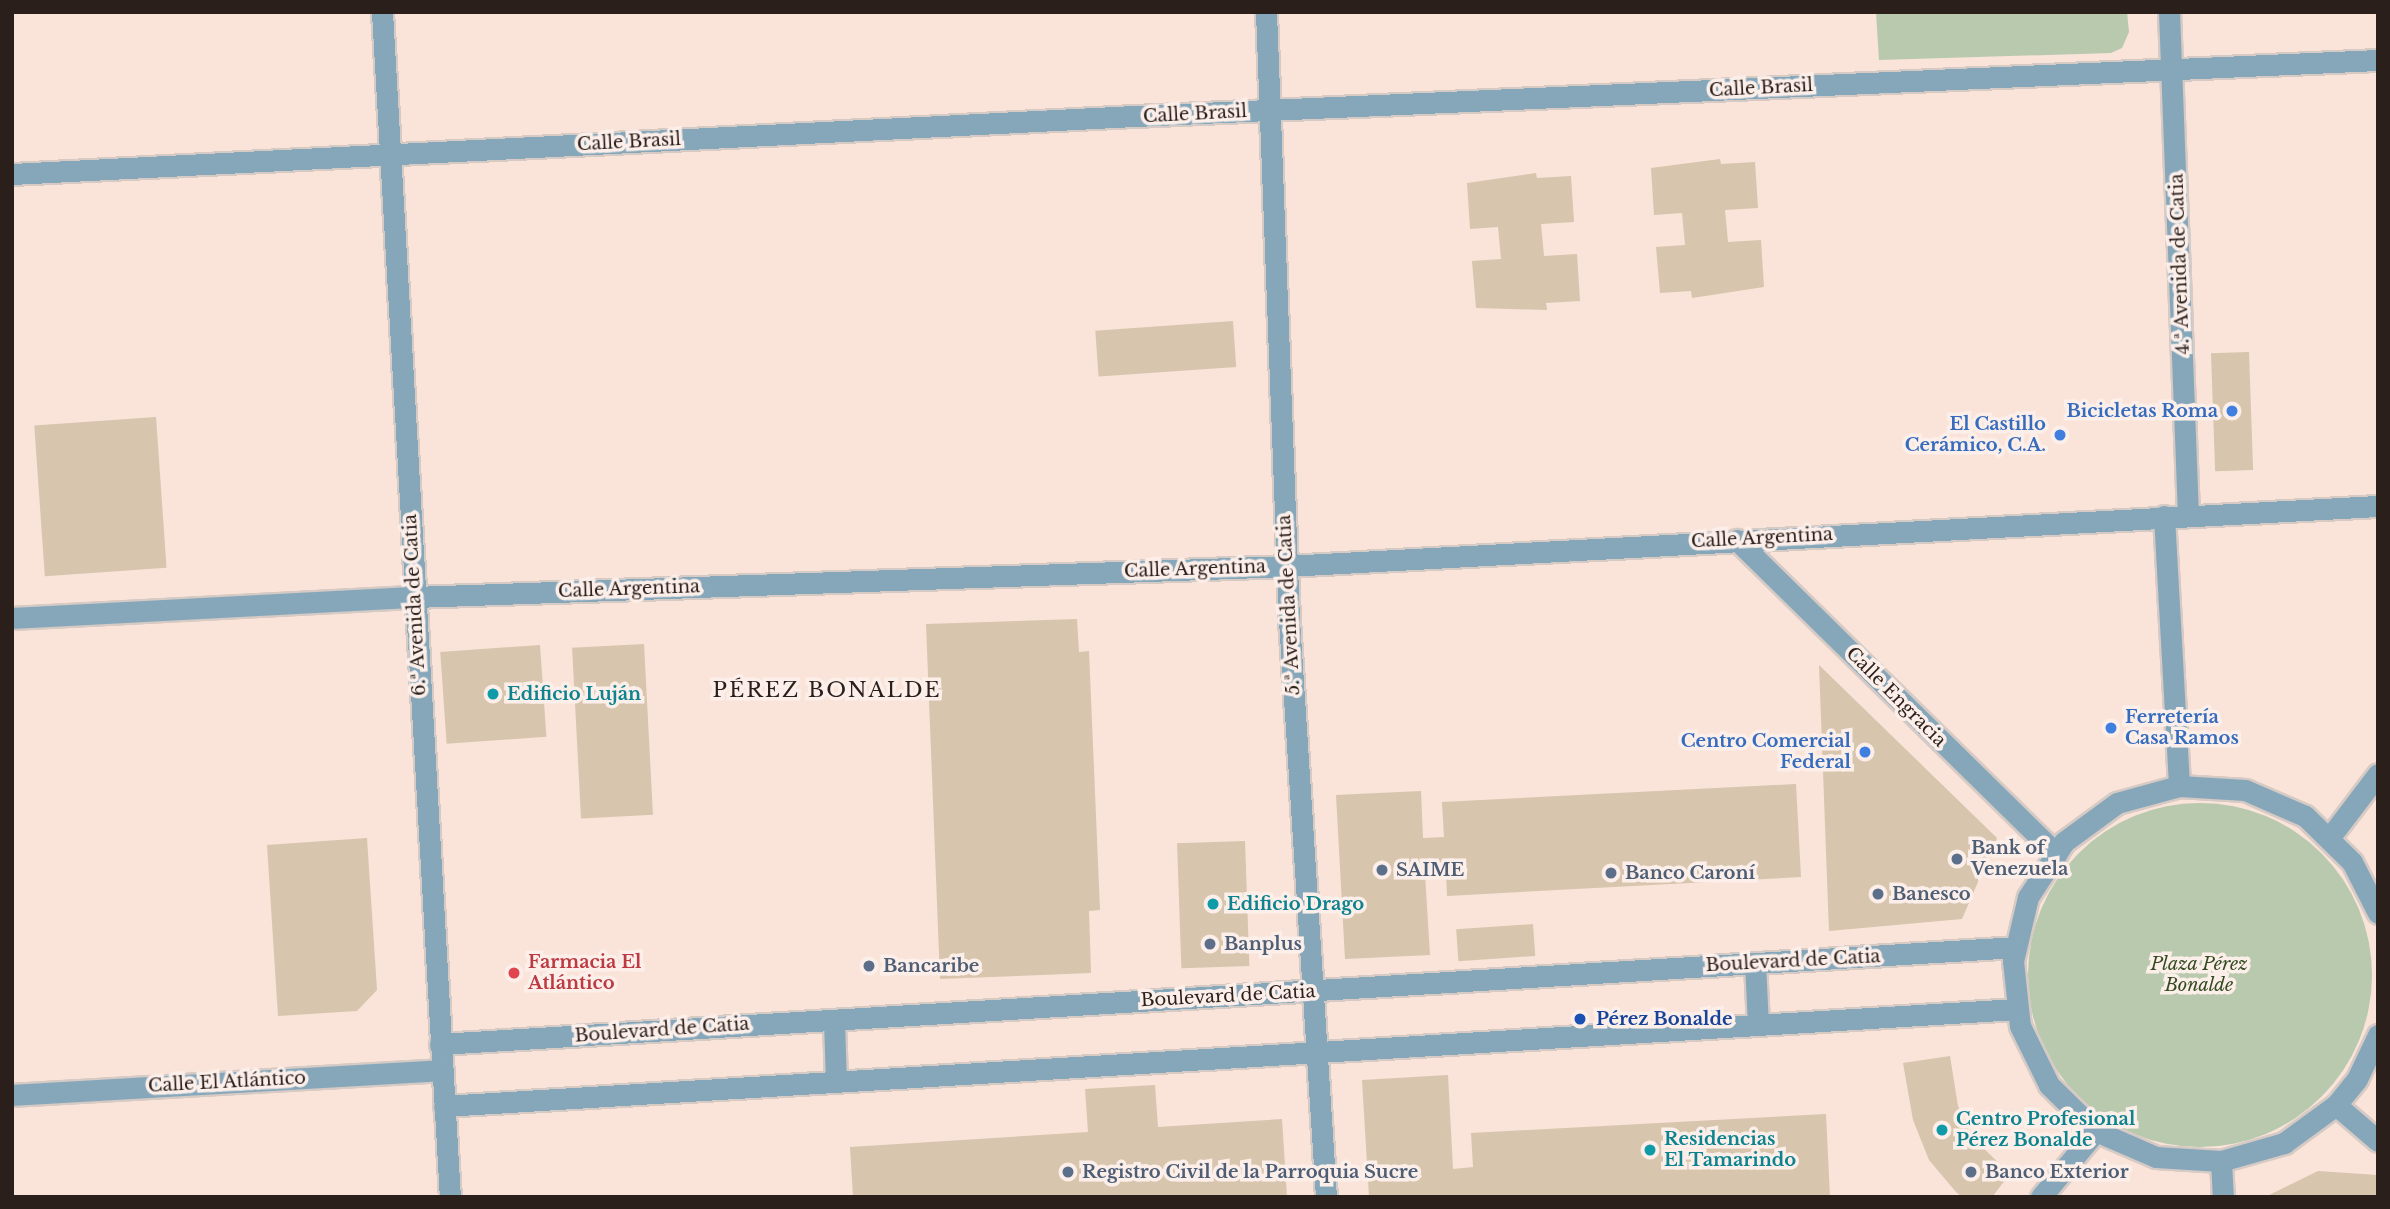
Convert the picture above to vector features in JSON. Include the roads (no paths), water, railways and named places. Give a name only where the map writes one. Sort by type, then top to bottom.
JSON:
[{"type":"street","name":"6.ª Avenida de Catia","points":[[382,12],[388,155],[450,1197]]},
{"type":"street","name":"5.ª Avenida de Catia","points":[[1266,12],[1287,566],[1325,1197]]},
{"type":"street","name":"4.ª Avenida de Catia","points":[[2169,12],[2188,515]]},
{"type":"street","name":"Calle Brasil","points":[[12,174],[1270,110],[2378,61]]},
{"type":"street","name":"Calle Argentina","points":[[12,618],[414,597],[1287,566],[2378,506]]},
{"type":"street","points":[[2164,516],[2179,786]]},
{"type":"street","name":"Calle Engracia","points":[[1737,540],[2056,854]]},
{"type":"street","points":[[2330,837],[2378,774]]},
{"type":"street","points":[[2378,913],[2352,862],[2330,837],[2305,816],[2245,790],[2179,786],[2117,803],[2089,821],[2056,854],[2028,897],[2015,947],[2017,1009],[2032,1057],[2049,1085],[2096,1131],[2156,1157],[2221,1161],[2284,1143],[2336,1105],[2357,1079],[2378,1035]]},
{"type":"street","name":"Boulevard de Catia","points":[[440,1044],[2015,947]]},
{"type":"street","points":[[1755,963],[1758,1025]]},
{"type":"street","points":[[444,1105],[2017,1009]]},
{"type":"street","points":[[834,1020],[836,1082]]},
{"type":"street","name":"Calle El Atlántico","points":[[12,1095],[442,1070]]},
{"type":"street","points":[[2336,1105],[2378,1141]]},
{"type":"street","points":[[2041,1197],[2096,1131]]},
{"type":"street","points":[[2221,1161],[2223,1197]]},
{"type":"place","name":"Bicicletas Roma","points":[[2232,411]]},
{"type":"place","name":"El Castillo Cerámico, C.A.","points":[[2060,435]]},
{"type":"place","name":"Edificio Luján","points":[[493,694]]},
{"type":"place","name":"Ferretería Casa Ramos","points":[[2111,728]]},
{"type":"place","name":"Centro Comercial Federal","points":[[1865,752]]},
{"type":"place","name":"Bank of Venezuela","points":[[1957,859]]},
{"type":"place","name":"SAIME","points":[[1382,870]]},
{"type":"place","name":"Banco Caroní","points":[[1611,873]]},
{"type":"place","name":"Banesco","points":[[1878,894]]},
{"type":"place","name":"Edificio Drago","points":[[1213,904]]},
{"type":"place","name":"Banplus","points":[[1210,944]]},
{"type":"place","name":"Bancaribe","points":[[869,966]]},
{"type":"place","name":"Farmacia El Atlántico","points":[[514,973]]},
{"type":"place","name":"Pérez Bonalde","points":[[1580,1019]]},
{"type":"place","name":"Centro Profesional Pérez Bonalde","points":[[1942,1130]]},
{"type":"place","name":"Residencias El Tamarindo","points":[[1650,1150]]},
{"type":"place","name":"Registro Civil de la Parroquia Sucre","points":[[1068,1172]]},
{"type":"place","name":"Banco Exterior","points":[[1971,1172]]},
{"type":"district","name":"PÉREZ BONALDE","points":[[827,690]]},
{"type":"park label","name":"Plaza Pérez Bonalde","points":[[2199,975]]}]
